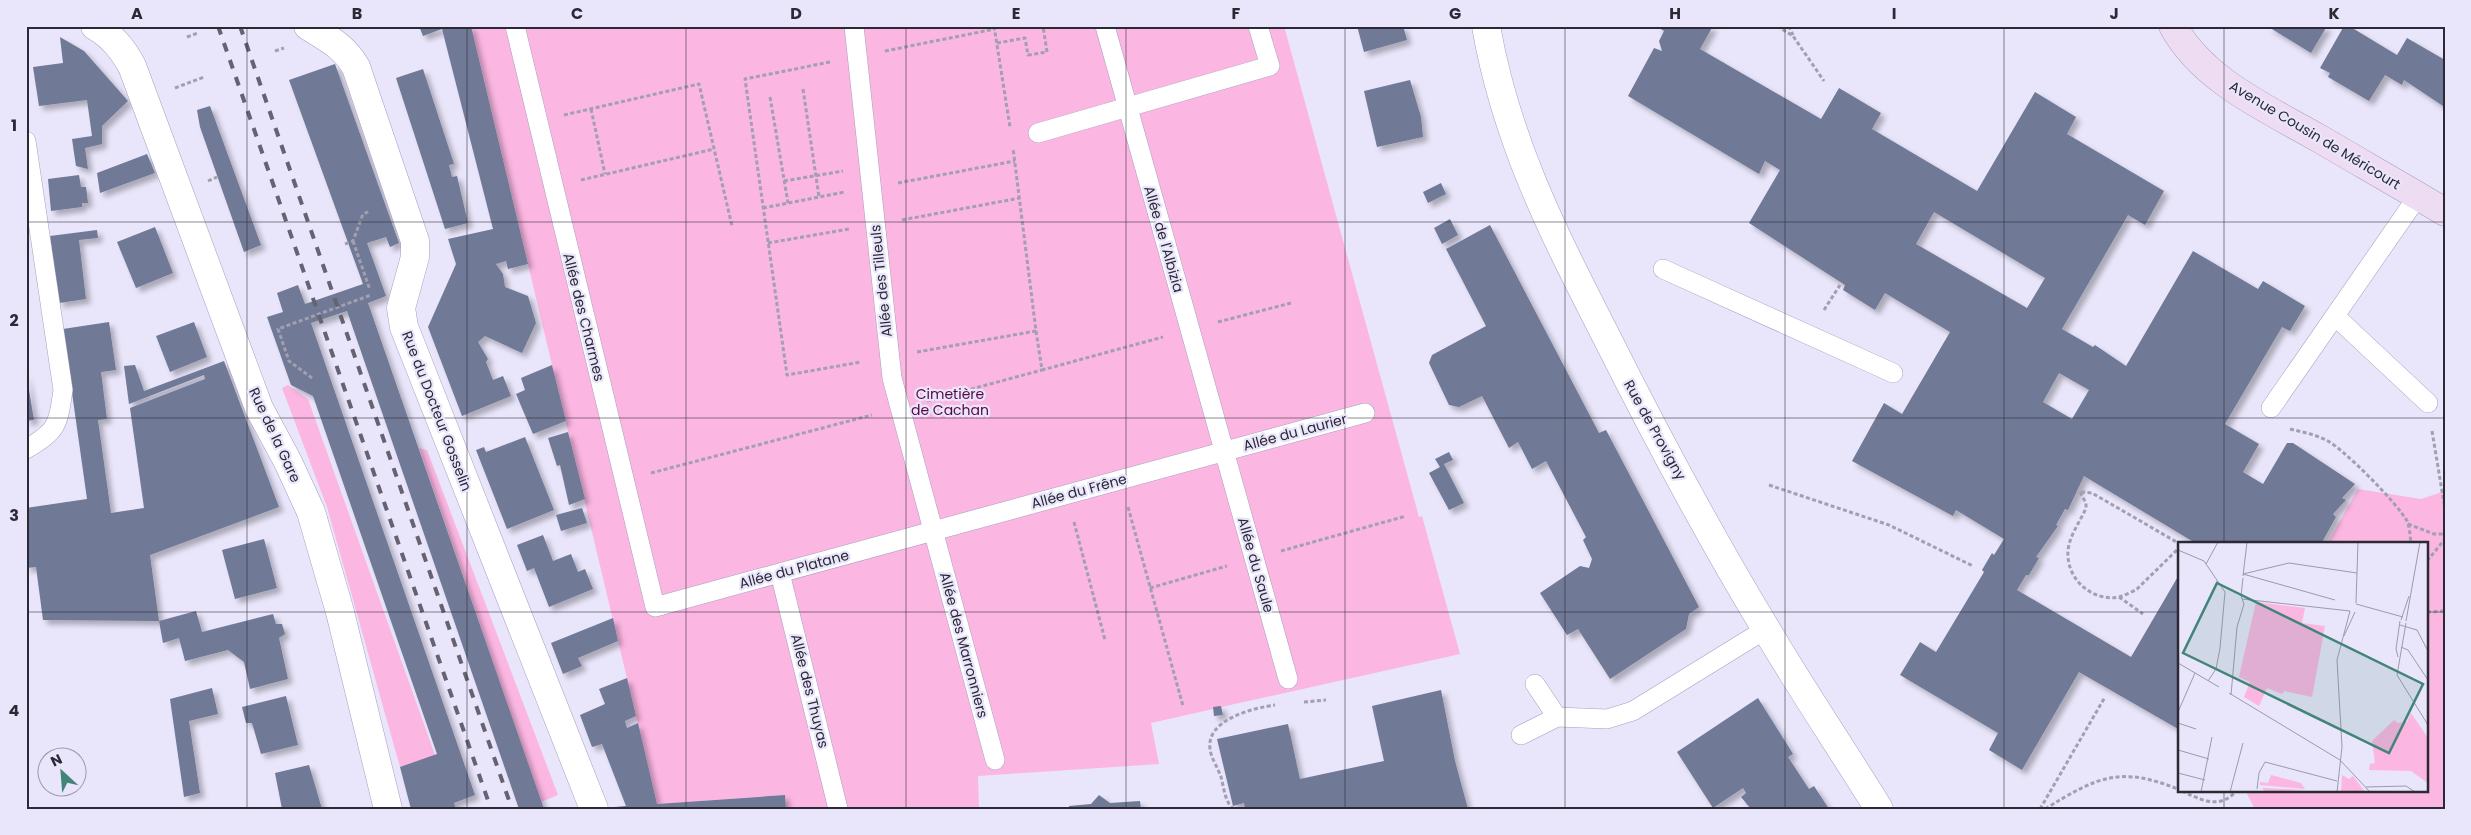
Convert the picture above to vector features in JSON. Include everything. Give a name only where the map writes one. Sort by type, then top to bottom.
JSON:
[{"type":"main road","name":"Avenue Cousin de Méricourt","points":[[2173,26],[2178,35],[2206,67],[2239,92],[2445,212]]},
{"type":"street","name":"Rue de la Gare","points":[[95,26],[106,33],[122,48],[132,66],[260,408],[311,512],[340,612],[388,809]]},
{"type":"street","name":"Rue de Provigny","points":[[1486,26],[1507,112],[1527,173],[1548,221],[1644,412],[1766,629],[1879,809]]},
{"type":"street","name":"Rue du Docteur Gosselin","points":[[322,29],[350,56],[356,67],[415,241],[415,257],[401,308],[404,327],[594,809]]},
{"type":"lane","name":"Allée des Charmes","points":[[515,26],[655,607]]},
{"type":"lane","name":"Allée des Tilleuls","points":[[854,26],[890,364],[933,531]]},
{"type":"lane","name":"Allée de l'Albizia","points":[[1105,26],[1224,452]]},
{"type":"lane","points":[[1038,133],[1270,66],[1258,26]]},
{"type":"lane","points":[[26,141],[63,390],[58,422],[42,440],[26,449]]},
{"type":"lane","points":[[2271,408],[2418,196]]},
{"type":"lane","points":[[1663,269],[1894,373]]},
{"type":"lane","points":[[2335,316],[2428,403]]},
{"type":"lane","name":"Allée du Laurier","points":[[1224,452],[1365,413]]},
{"type":"lane","name":"Allée du Frêne","points":[[933,531],[1224,452]]},
{"type":"lane","name":"Allée du Saule","points":[[1224,452],[1288,679]]},
{"type":"lane","name":"Allée du Platane","points":[[655,607],[933,531]]},
{"type":"lane","name":"Allée des Marronniers","points":[[933,531],[995,760]]},
{"type":"lane","name":"Allée des Thuyas","points":[[780,573],[838,809]]},
{"type":"lane","points":[[1521,734],[1557,717],[1608,719],[1633,711],[1766,629]]},
{"type":"lane","points":[[1535,684],[1557,717]]},
{"type":"path","points":[[997,43],[1025,38],[1028,56],[1047,52],[1043,26]]},
{"type":"path","points":[[1776,26],[1793,36]]},
{"type":"path","points":[[1789,26],[1793,36],[1824,81]]},
{"type":"path","points":[[187,37],[198,33]]},
{"type":"path","points":[[173,89],[204,77]]},
{"type":"path","points":[[537,121],[699,84],[732,226]]},
{"type":"path","points":[[803,89],[819,197]]},
{"type":"path","points":[[770,97],[788,203]]},
{"type":"path","points":[[591,109],[606,174]]},
{"type":"path","points":[[580,180],[714,149]]},
{"type":"path","points":[[784,181],[844,171]]},
{"type":"path","points":[[312,378],[290,360],[278,329],[372,295],[353,241],[363,214],[378,209]]},
{"type":"path","points":[[345,244],[353,241]]},
{"type":"path","points":[[1822,312],[1840,285]]},
{"type":"path","points":[[624,480],[1290,303]]},
{"type":"path","points":[[1036,331],[1042,370]]},
{"type":"path","points":[[2428,403],[2445,510]]},
{"type":"path","points":[[2271,408],[2266,415],[2290,430],[2309,433],[2328,440],[2342,452],[2394,502],[2408,524],[2411,542]]},
{"type":"path","points":[[1120,480],[1183,706]]},
{"type":"path","points":[[1769,485],[1889,525],[1972,566]]},
{"type":"path","points":[[2178,545],[2092,493],[2080,492],[2086,503],[2086,508],[2069,543],[2068,553],[2071,569],[2081,586],[2089,591],[2101,596],[2118,597],[2137,589],[2178,548]]},
{"type":"path","points":[[1066,495],[1105,640]]},
{"type":"path","points":[[2408,524],[2434,534],[2445,534]]},
{"type":"path","points":[[2428,560],[2445,539]]},
{"type":"path","points":[[2118,597],[2143,614]]},
{"type":"path","points":[[2428,612],[2445,611]]},
{"type":"path","points":[[2040,809],[2106,696]]},
{"type":"path","points":[[1299,703],[1326,700]]},
{"type":"path","points":[[1234,809],[1230,806],[1218,768],[1211,753],[1211,737],[1228,720],[1240,713],[1255,708],[1282,705]]},
{"type":"path","points":[[2045,809],[2088,783],[2118,776],[2151,780],[2178,790]]},
{"type":"path","points":[[2183,792],[2210,803],[2231,798],[2235,792]]},
{"type":"green space","name":"Cimetière de Cachan","points":[[471,26],[1284,26],[1419,517],[1422,516],[1460,654],[1221,707],[1213,707],[1213,709],[1151,723],[1159,764],[978,776],[979,809],[786,809],[785,795],[657,804]]},
{"type":"green space","points":[[288,385],[308,399],[436,758],[400,767],[327,507],[282,388]]},
{"type":"green space","points":[[419,448],[427,450],[558,795],[541,802]]},
{"type":"green space","points":[[2358,489],[2421,499],[2445,491],[2445,809],[2255,809],[2247,794],[2248,792],[2428,792],[2428,542],[2328,542]]},
{"type":"building","points":[[419,26],[471,26],[528,264],[508,269],[506,261],[496,264],[503,274],[505,287],[528,296],[536,323],[522,353],[485,336],[478,342],[488,359],[486,362],[493,380],[503,376],[511,396],[462,416],[428,327],[456,264],[448,239],[493,229],[442,29],[423,36]]},
{"type":"building","points":[[1357,26],[1403,26],[1407,40],[1364,52]]},
{"type":"building","points":[[1656,26],[1713,26],[1700,49],[1821,119],[1839,88],[1881,113],[1872,129],[1977,191],[2035,92],[2076,117],[2067,134],[2164,191],[2145,225],[2128,215],[2062,329],[2093,347],[2095,345],[2126,366],[2193,251],[2258,289],[2263,281],[2305,306],[2290,331],[2282,327],[2225,424],[2259,444],[2243,472],[2263,484],[2287,443],[2293,443],[2355,484],[2342,498],[2346,500],[2333,514],[2336,517],[2322,542],[2194,542],[2084,476],[2068,510],[2065,509],[2056,525],[2058,526],[2036,557],[2039,558],[2029,575],[2026,575],[2017,590],[2131,657],[2178,576],[2178,729],[2079,672],[2022,770],[1989,750],[1998,733],[1900,675],[1920,642],[1936,652],[1984,572],[1982,570],[1992,553],[1994,555],[2004,539],[1956,510],[1953,516],[1852,461],[1884,403],[1902,414],[1950,332],[1885,293],[1875,310],[1843,290],[1845,285],[1749,223],[1780,170],[1765,161],[1759,174],[1628,96],[1654,48],[1662,51],[1659,41],[1664,31]],"holes":[[[1934,212],[2045,278],[2027,308],[1916,244]],[[2059,373],[2089,390],[2072,419],[2043,402]]]},
{"type":"building","points":[[2267,26],[2327,26],[2311,53]]},
{"type":"building","points":[[2344,26],[2349,26],[2397,55],[2407,38],[2445,60],[2445,103],[2443,106],[2404,80],[2402,85],[2385,75],[2369,101],[2328,77],[2330,73],[2320,68]]},
{"type":"building","points":[[60,37],[84,51],[128,101],[102,126],[102,144],[85,148],[88,169],[76,166],[72,139],[92,136],[87,100],[39,106],[33,67],[63,63]]},
{"type":"building","points":[[335,64],[399,243],[390,247],[386,237],[367,243],[386,296],[368,303],[544,809],[519,809],[347,311],[311,323],[475,795],[454,803],[456,809],[411,809],[400,767],[437,754],[313,396],[291,385],[267,317],[283,312],[277,293],[298,285],[305,304],[363,284],[289,80]]},
{"type":"building","points":[[423,69],[454,164],[449,165],[452,177],[457,176],[468,223],[445,229],[396,78]]},
{"type":"building","points":[[1410,80],[1421,117],[1423,137],[1377,147],[1364,91]]},
{"type":"building","points":[[210,106],[261,245],[244,252],[200,127],[197,110]]},
{"type":"building","points":[[147,154],[155,173],[100,193],[97,173]]},
{"type":"building","points":[[79,175],[81,187],[86,187],[88,203],[82,203],[82,207],[51,211],[48,179]]},
{"type":"building","points":[[1441,183],[1446,194],[1428,203],[1423,192]]},
{"type":"building","points":[[1450,219],[1458,235],[1442,244],[1434,228]]},
{"type":"building","points":[[1490,225],[1599,433],[1606,430],[1699,607],[1689,614],[1686,629],[1610,679],[1578,629],[1567,635],[1540,593],[1580,566],[1589,568],[1592,559],[1583,540],[1586,537],[1546,461],[1532,469],[1518,442],[1509,448],[1482,396],[1459,407],[1449,405],[1429,363],[1432,355],[1486,326],[1446,249]]},
{"type":"building","points":[[155,227],[173,273],[136,288],[117,242]]},
{"type":"building","points":[[97,230],[98,238],[79,240],[86,299],[59,303],[50,236]]},
{"type":"building","points":[[109,322],[116,370],[101,372],[107,419],[98,420],[111,513],[144,508],[130,408],[205,379],[204,375],[129,404],[124,366],[135,365],[144,391],[224,361],[279,507],[150,555],[159,621],[43,620],[36,567],[26,568],[26,508],[87,499],[63,329]]},
{"type":"building","points":[[194,322],[207,357],[170,372],[156,336]]},
{"type":"building","points":[[552,365],[566,421],[533,434],[516,394],[525,390],[521,378]]},
{"type":"building","points":[[26,372],[34,420],[26,421]]},
{"type":"building","points":[[568,432],[585,499],[569,505],[560,465],[557,466],[548,438]]},
{"type":"building","points":[[525,437],[554,510],[507,529],[476,450],[484,447],[486,452]]},
{"type":"building","points":[[1449,452],[1453,460],[1444,464],[1464,503],[1449,510],[1429,473],[1440,467],[1435,459]]},
{"type":"building","points":[[582,508],[587,523],[561,531],[556,515]]},
{"type":"building","points":[[543,535],[553,561],[571,554],[578,572],[585,569],[593,589],[549,607],[534,568],[527,571],[517,545]]},
{"type":"building","points":[[264,539],[277,588],[235,599],[222,550]]},
{"type":"building","points":[[196,611],[202,632],[273,614],[276,624],[282,624],[285,634],[279,638],[288,679],[250,689],[244,662],[228,650],[185,661],[179,638],[163,643],[159,621]]},
{"type":"building","points":[[613,618],[618,641],[578,658],[582,666],[563,674],[551,643]]},
{"type":"building","points":[[627,678],[636,716],[625,721],[627,728],[638,723],[657,804],[785,795],[786,809],[616,809],[615,807],[626,806],[602,744],[592,747],[580,715],[605,704],[599,689]]},
{"type":"building","points":[[212,688],[218,714],[189,721],[200,793],[184,797],[170,699]]},
{"type":"building","points":[[1441,690],[1455,761],[1468,809],[1245,809],[1244,803],[1233,806],[1217,739],[1288,724],[1300,779],[1384,761],[1372,706]]},
{"type":"building","points":[[286,696],[298,745],[261,754],[252,723],[246,723],[242,707]]},
{"type":"building","points":[[1758,698],[1793,754],[1788,757],[1809,789],[1814,786],[1829,809],[1751,809],[1741,797],[1746,793],[1743,788],[1713,808],[1677,752]]},
{"type":"building","points":[[1221,706],[1223,715],[1214,716],[1213,707]]},
{"type":"building","points":[[309,765],[322,809],[282,809],[275,773]]},
{"type":"building","points":[[1099,795],[1110,803],[1140,801],[1141,809],[1069,809],[1069,806],[1091,804]]},
{"type":"railway","points":[[218,26],[491,809]]},
{"type":"railway","points":[[240,26],[512,809]]}]
